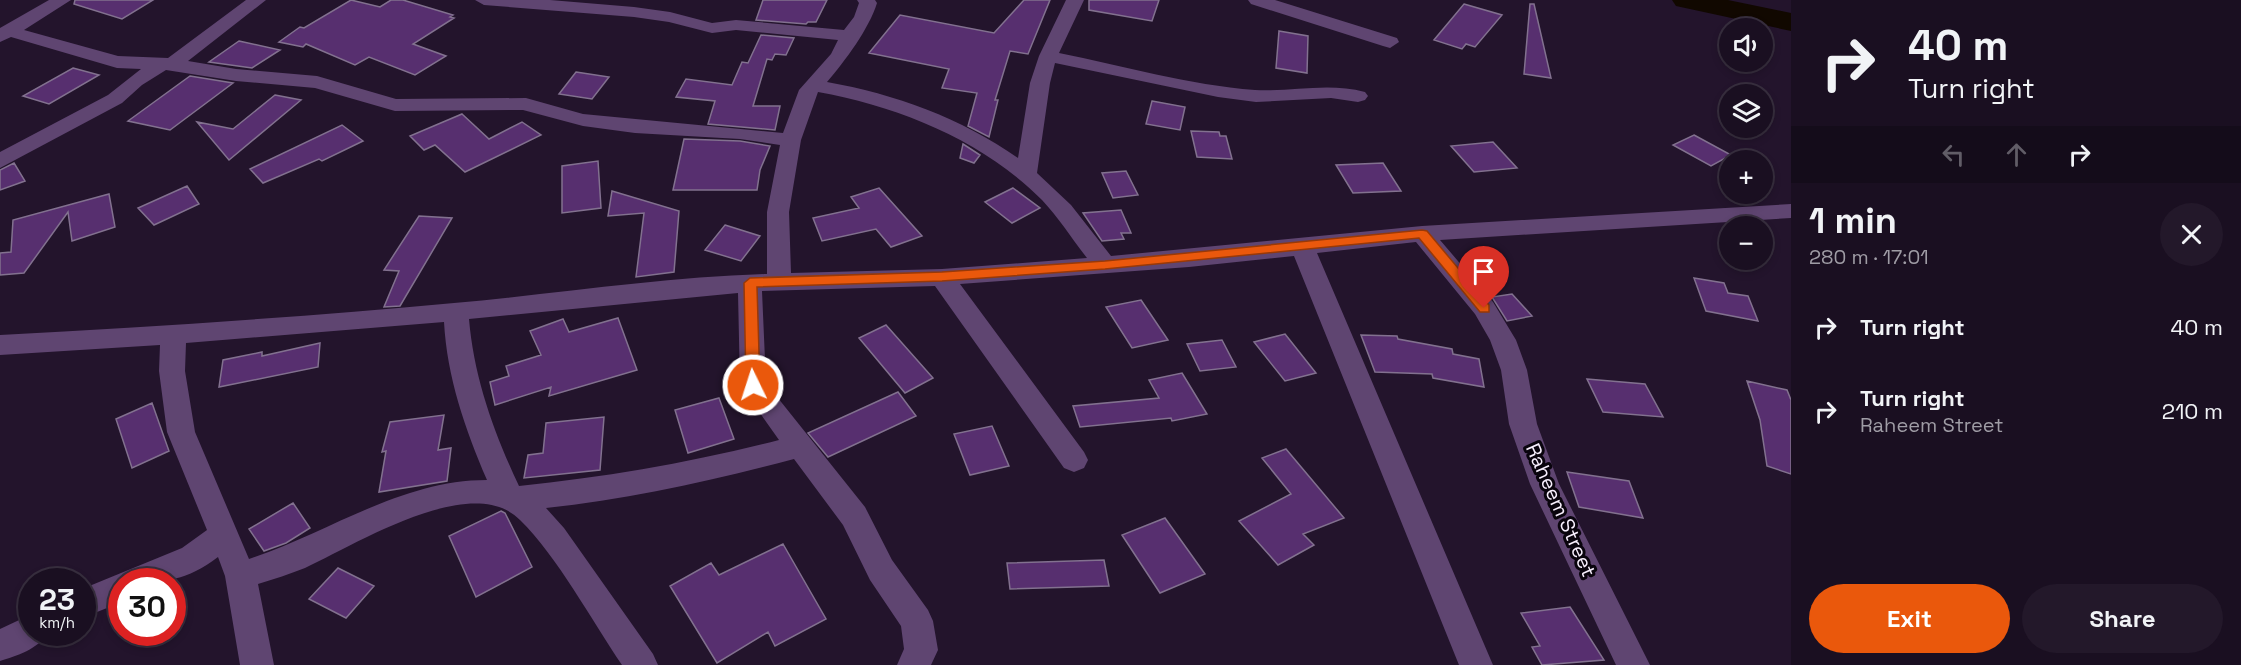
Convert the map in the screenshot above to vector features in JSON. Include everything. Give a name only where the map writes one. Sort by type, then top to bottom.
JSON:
[{"type":"street","points":[[5,34],[62,0]]},
{"type":"street","points":[[0,161],[115,99],[257,0]]},
{"type":"street","points":[[484,0],[634,12],[670,17],[712,28],[736,25],[849,36]]},
{"type":"street","points":[[779,282],[778,212],[791,140],[808,90],[839,56],[849,36],[863,18],[868,3],[866,0]]},
{"type":"street","points":[[1026,176],[1040,83],[1048,56],[1075,0]]},
{"type":"street","points":[[1257,0],[1390,42]]},
{"type":"street","points":[[5,34],[117,62],[166,64],[236,75],[317,82],[395,105],[526,104],[542,111],[583,120],[635,127],[740,133],[791,140]]},
{"type":"street","points":[[1048,56],[1218,91],[1256,96],[1331,92],[1358,96]]},
{"type":"street","points":[[813,85],[848,90],[880,100],[975,138],[1048,193],[1105,265]]},
{"type":"street","points":[[0,345],[173,335],[456,312],[577,298],[750,283],[942,277],[1105,265],[1422,234],[1667,217],[1775,214],[1791,211]]},
{"type":"street","name":"Raheem Street","points":[[1422,234],[1484,308],[1503,340],[1514,370],[1523,424],[1545,484],[1633,665]]},
{"type":"street","points":[[1302,246],[1476,665]]},
{"type":"street","points":[[942,277],[1074,460]]},
{"type":"street","points":[[750,283],[753,385],[854,516],[881,570],[917,621],[921,650],[914,665]]},
{"type":"street","points":[[456,312],[457,344],[487,451],[510,499]]},
{"type":"street","points":[[173,335],[172,371],[181,432],[241,576],[257,665]]},
{"type":"street","points":[[510,499],[606,489],[684,475],[799,446]]},
{"type":"street","points":[[241,576],[292,559],[403,507],[460,492],[496,492],[529,509],[553,537],[641,665]]},
{"type":"street","points":[[168,568],[193,558],[224,535]]},
{"type":"street","points":[[0,645],[18,638]]},
{"type":"building","points":[[75,0],[153,0],[122,19],[74,4]]},
{"type":"building","points":[[351,0],[380,7],[391,0],[403,0],[453,15],[450,17],[454,18],[413,44],[446,56],[415,75],[369,57],[355,65],[306,44],[303,47],[279,42],[300,27],[304,28]]},
{"type":"building","points":[[763,0],[827,0],[816,22],[806,24],[756,20]]},
{"type":"building","points":[[1024,0],[1050,0],[1028,54],[1010,51],[995,100],[998,100],[989,137],[968,126],[977,93],[942,88],[949,69],[869,53],[900,15],[994,33]]},
{"type":"building","points":[[1089,0],[1159,0],[1152,21],[1089,10]]},
{"type":"building","points":[[1464,4],[1502,15],[1475,47],[1466,44],[1462,49],[1434,40]]},
{"type":"building","points":[[1530,4],[1534,4],[1551,78],[1524,74]]},
{"type":"building","points":[[1279,31],[1308,36],[1307,73],[1276,68]]},
{"type":"building","points":[[761,35],[794,38],[786,55],[775,54],[772,60],[767,59],[753,106],[780,106],[775,130],[708,124],[715,101],[676,97],[686,79],[732,85],[742,62],[748,63]]},
{"type":"building","points":[[239,41],[280,50],[252,68],[209,62]]},
{"type":"building","points":[[73,68],[99,75],[49,104],[23,96]]},
{"type":"building","points":[[576,72],[609,77],[592,99],[559,94]]},
{"type":"building","points":[[190,76],[233,83],[170,130],[128,121]]},
{"type":"building","points":[[275,95],[301,100],[229,160],[197,122],[233,129]]},
{"type":"building","points":[[1152,101],[1185,107],[1180,130],[1146,124]]},
{"type":"building","points":[[462,114],[489,139],[522,122],[541,135],[465,172],[435,145],[424,150],[410,136]]},
{"type":"building","points":[[342,125],[363,141],[322,161],[319,159],[263,183],[250,169]]},
{"type":"building","points":[[1191,131],[1219,132],[1220,136],[1226,136],[1232,159],[1197,157]]},
{"type":"building","points":[[1694,135],[1722,150],[1719,150],[1719,162],[1711,166],[1673,145]]},
{"type":"building","points":[[684,139],[740,141],[770,146],[760,170],[757,190],[673,190]]},
{"type":"building","points":[[1493,142],[1517,168],[1474,172],[1451,146]]},
{"type":"building","points":[[963,144],[980,155],[974,163],[960,158]]},
{"type":"building","points":[[598,161],[601,208],[562,213],[562,166]]},
{"type":"building","points":[[14,163],[25,181],[0,190],[0,170]]},
{"type":"building","points":[[1383,163],[1401,191],[1353,193],[1336,165]]},
{"type":"building","points":[[1126,171],[1138,195],[1113,198],[1102,173]]},
{"type":"building","points":[[187,186],[199,204],[154,225],[138,208]]},
{"type":"building","points":[[879,188],[922,236],[891,247],[876,229],[822,241],[813,218],[859,208],[851,197]]},
{"type":"building","points":[[1013,188],[1040,208],[1012,223],[985,202]]},
{"type":"building","points":[[612,191],[679,211],[674,272],[636,277],[644,213],[608,216]]},
{"type":"building","points":[[109,194],[115,227],[72,241],[68,212],[24,273],[0,275],[0,253],[11,252],[13,220]]},
{"type":"building","points":[[1121,210],[1131,233],[1121,233],[1124,239],[1102,241],[1083,213]]},
{"type":"building","points":[[419,216],[452,218],[400,306],[384,307],[399,271],[384,270]]},
{"type":"building","points":[[725,225],[760,236],[741,261],[705,250]]},
{"type":"building","points":[[1694,278],[1724,283],[1728,293],[1748,296],[1758,321],[1706,311]]},
{"type":"building","points":[[1512,294],[1532,316],[1507,321],[1492,297]]},
{"type":"building","points":[[1141,300],[1168,340],[1132,348],[1106,307]]},
{"type":"building","points":[[618,318],[637,370],[549,396],[551,387],[495,405],[490,382],[509,376],[506,366],[541,355],[530,331],[563,319],[569,332]]},
{"type":"building","points":[[886,325],[933,378],[905,393],[859,338]]},
{"type":"building","points":[[1285,334],[1316,373],[1285,381],[1254,342]]},
{"type":"building","points":[[1361,335],[1397,336],[1398,339],[1452,349],[1453,354],[1479,359],[1484,387],[1433,378],[1432,374],[1375,372]]},
{"type":"building","points":[[1222,340],[1236,367],[1200,371],[1187,344]]},
{"type":"building","points":[[320,343],[318,367],[219,387],[223,360],[262,352],[262,356]]},
{"type":"building","points":[[1182,373],[1207,414],[1172,421],[1171,418],[1080,427],[1073,406],[1159,398],[1149,380]]},
{"type":"building","points":[[1587,379],[1645,384],[1663,417],[1603,412]]},
{"type":"building","points":[[1747,381],[1787,390],[1791,400],[1791,474],[1767,466],[1760,420]]},
{"type":"building","points":[[898,392],[916,416],[828,457],[808,433]]},
{"type":"building","points":[[719,398],[734,439],[688,453],[675,410]]},
{"type":"building","points":[[152,403],[169,451],[132,468],[116,419]]},
{"type":"building","points":[[444,415],[438,450],[451,448],[447,481],[379,492],[386,451],[382,452],[390,422]]},
{"type":"building","points":[[604,417],[600,470],[524,478],[528,455],[543,453],[546,423]]},
{"type":"building","points":[[992,426],[1009,466],[970,475],[954,434]]},
{"type":"building","points":[[1286,449],[1344,518],[1303,534],[1314,545],[1278,565],[1239,521],[1291,494],[1262,458]]},
{"type":"building","points":[[1567,472],[1629,481],[1643,518],[1579,507]]},
{"type":"building","points":[[293,503],[310,528],[286,543],[264,551],[249,529]]},
{"type":"building","points":[[501,511],[505,513],[532,567],[476,597],[449,536]]},
{"type":"building","points":[[1165,518],[1205,574],[1160,593],[1122,535]]},
{"type":"building","points":[[783,544],[826,619],[775,646],[768,632],[717,663],[670,586],[711,563],[719,575]]},
{"type":"building","points":[[1104,560],[1109,586],[1010,589],[1007,563]]},
{"type":"building","points":[[338,568],[374,586],[346,618],[309,599]]},
{"type":"building","points":[[1570,607],[1604,660],[1542,665],[1532,647],[1540,646],[1521,613]]},
{"type":"waterway","points":[[1686,0],[1791,22]]},
{"type":"route","points":[[753,385],[750,347],[753,300],[750,283],[942,277],[1189,259],[1422,234],[1484,308]]}]
